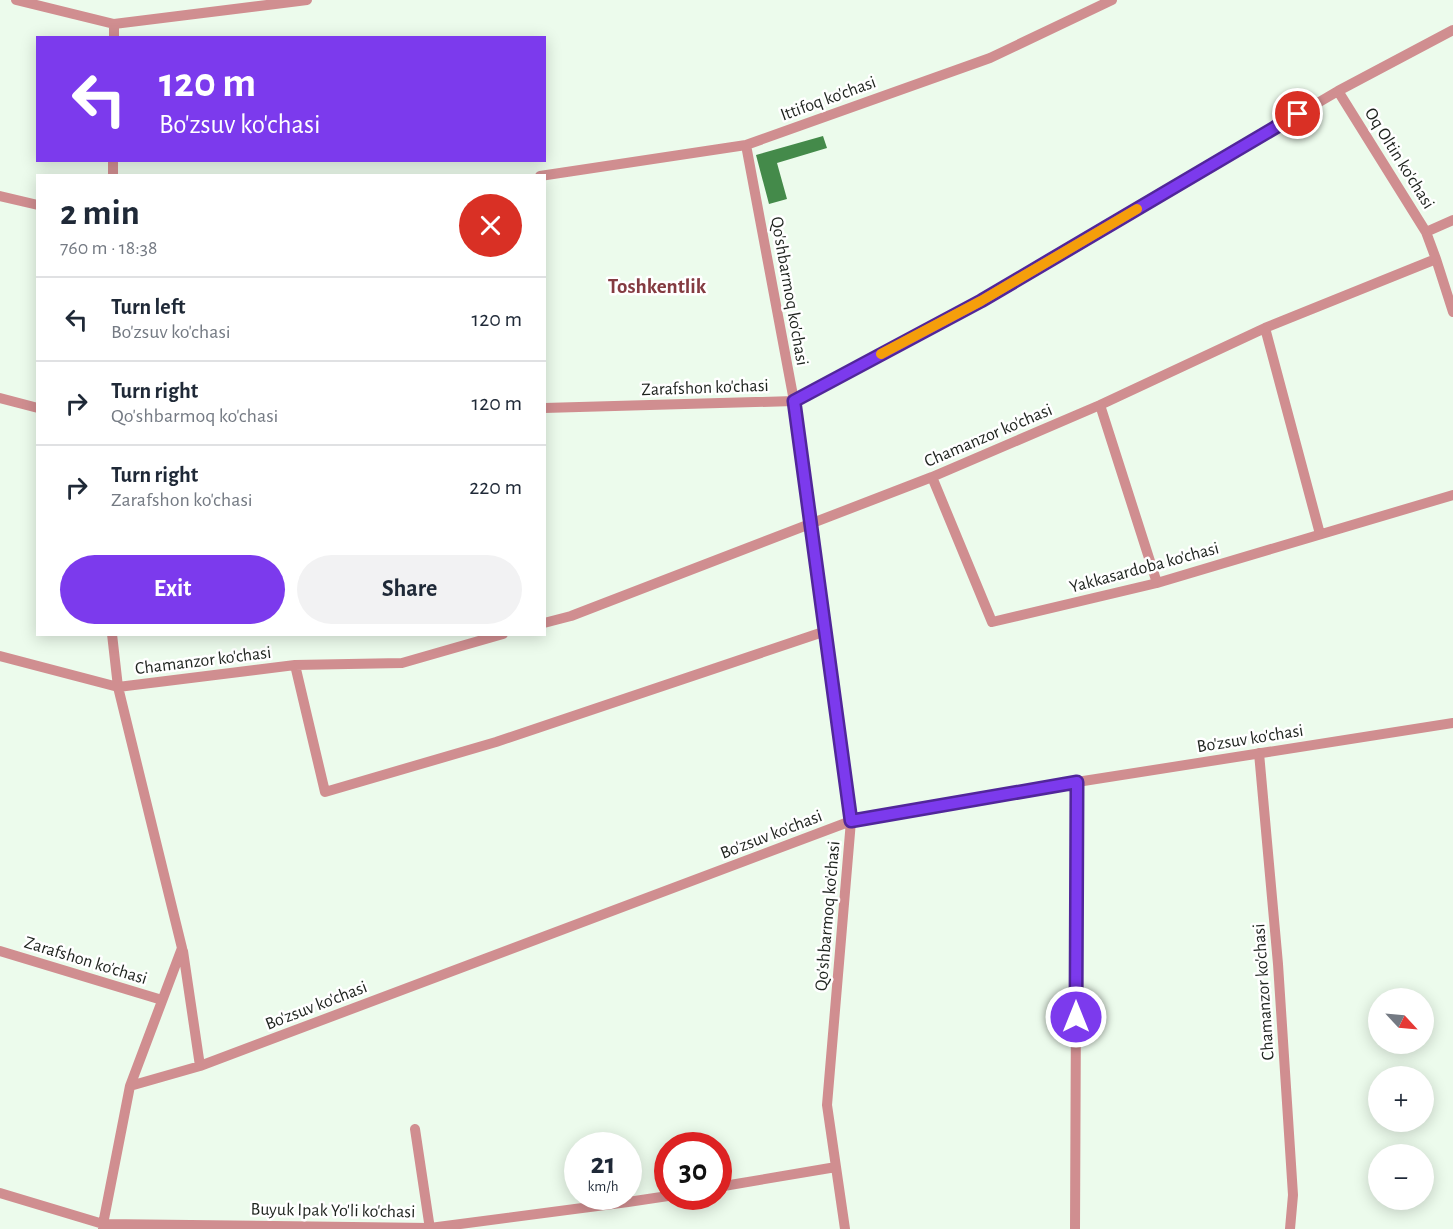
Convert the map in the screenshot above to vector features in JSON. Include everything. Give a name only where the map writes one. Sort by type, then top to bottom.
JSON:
[{"type":"street","points":[[16,0],[114,24],[307,0]]},
{"type":"street","name":"Ittifoq ko'chasi","points":[[546,175],[746,145],[990,58],[1112,0]]},
{"type":"street","points":[[114,24],[114,36]]},
{"type":"street","name":"Zarafshon ko'chasi","points":[[546,408],[794,401],[981,301],[1338,91],[1453,30]]},
{"type":"street","name":"Oq Oltin ko'chasi","points":[[1338,91],[1426,232],[1453,312]]},
{"type":"street","name":"Qo'shbarmoq ko'chasi","points":[[746,145],[794,401],[851,821],[827,1105],[845,1229]]},
{"type":"street","points":[[0,196],[36,205]]},
{"type":"street","points":[[1426,232],[1453,220]]},
{"type":"street","name":"Chamanzor ko'chasi","points":[[546,622],[571,616],[932,477],[1100,405],[1265,328],[1436,259]]},
{"type":"street","points":[[1265,328],[1320,534]]},
{"type":"street","points":[[0,398],[36,407]]},
{"type":"street","points":[[1100,405],[1157,583]]},
{"type":"street","name":"Yakkasardoba ko'chasi","points":[[932,477],[992,621],[1157,583],[1453,495]]},
{"type":"street","points":[[295,665],[325,792],[496,742],[826,631]]},
{"type":"street","points":[[112,636],[118,687],[182,948],[200,1066]]},
{"type":"street","name":"Chamanzor ko'chasi","points":[[118,687],[295,665],[402,663],[496,636]]},
{"type":"street","points":[[0,656],[118,687]]},
{"type":"street","name":"Bo'zsuv ko'chasi","points":[[130,1086],[200,1066],[851,821],[1077,782],[1453,723]]},
{"type":"street","name":"Chamanzor ko'chasi","points":[[1259,753],[1278,964],[1293,1195],[1290,1229]]},
{"type":"street","points":[[1075,1229],[1077,782]]},
{"type":"street","points":[[103,1226],[130,1086],[182,948]]},
{"type":"street","name":"Zarafshon ko'chasi","points":[[0,951],[162,1000]]},
{"type":"street","points":[[415,1129],[430,1228]]},
{"type":"street","points":[[732,1185],[836,1167]]},
{"type":"street","name":"Buyuk Ipak Yo'li ko'chasi","points":[[0,1193],[103,1226],[430,1228],[654,1198]]},
{"type":"building","points":[[823,136],[827,148],[777,163],[787,199],[769,204],[756,155]]},
{"type":"slow traffic","points":[[881,354],[981,301],[1137,209]]},
{"type":"district","name":"Toshkentlik","points":[[657,286]]},
{"type":"route","points":[[1076,1017],[1077,782],[851,821],[794,401],[981,301],[1298,114]]}]
